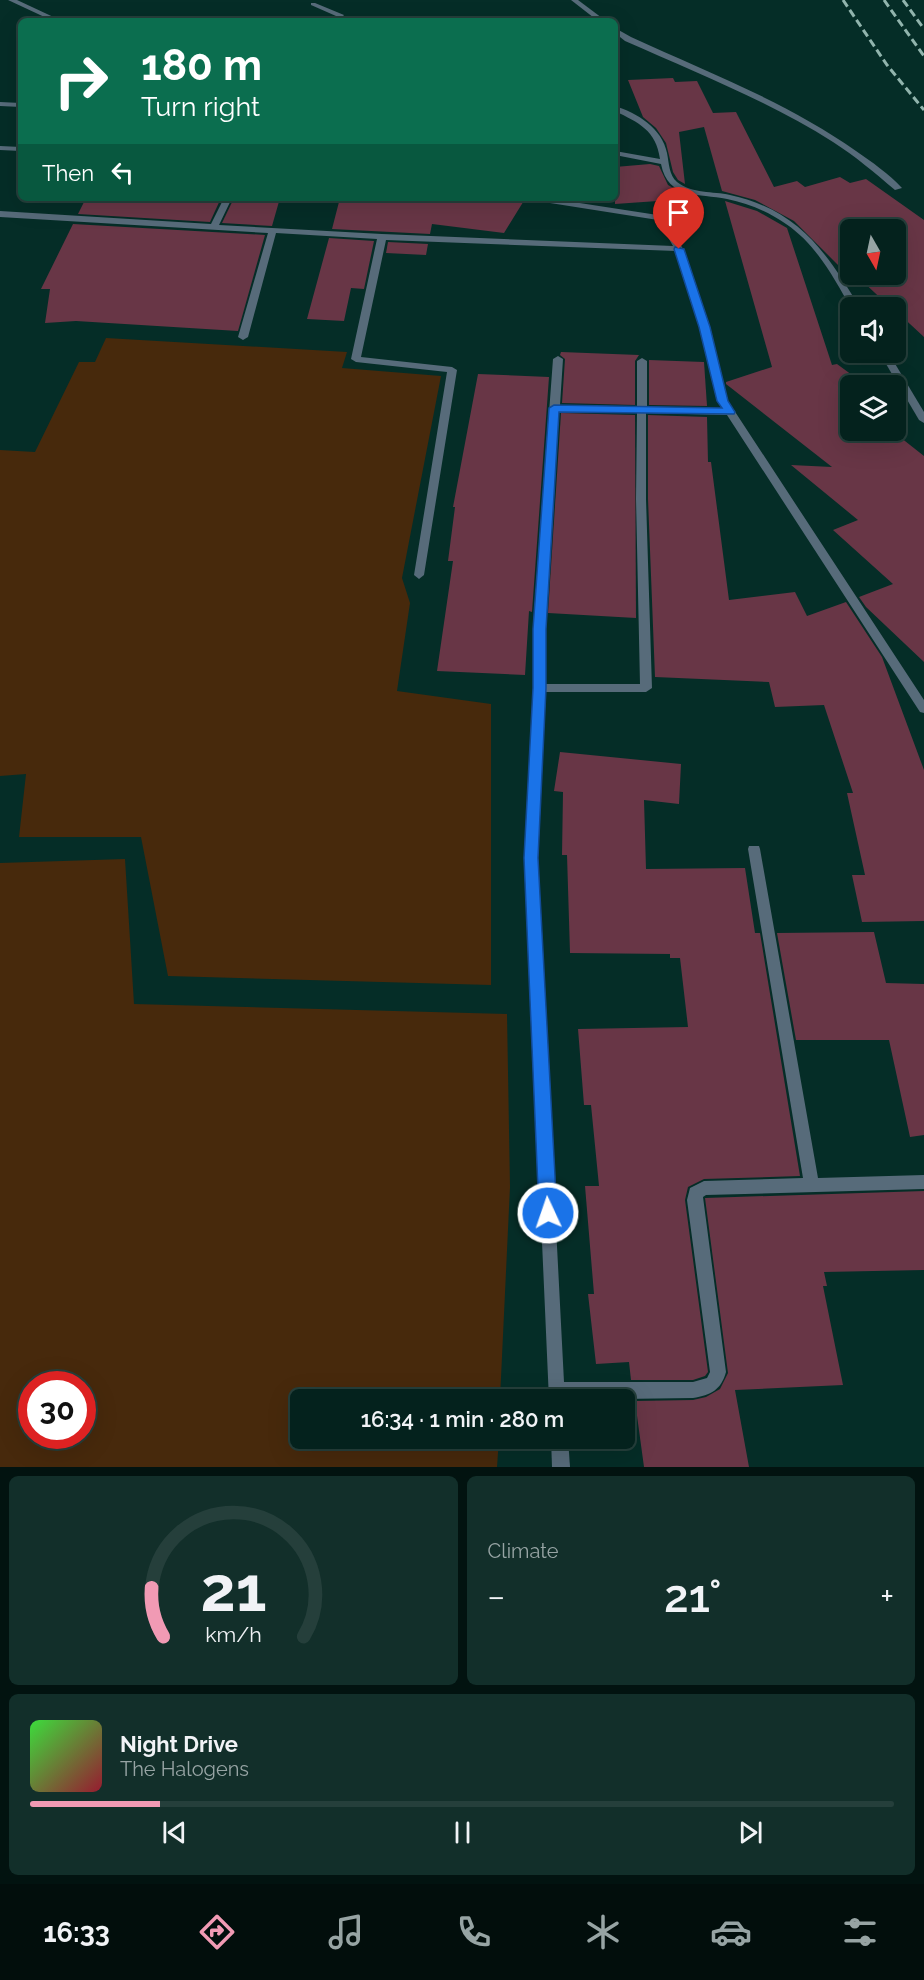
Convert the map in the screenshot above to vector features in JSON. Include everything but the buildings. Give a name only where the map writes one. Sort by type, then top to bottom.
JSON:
[{"type":"street","points":[[11,0],[52,18]]},
{"type":"street","points":[[574,0],[599,18]]},
{"type":"street","points":[[313,4],[341,15],[338,18]]},
{"type":"street","points":[[618,32],[628,39],[800,117],[875,167],[898,188]]},
{"type":"street","points":[[0,104],[18,105]]},
{"type":"street","points":[[618,110],[644,124],[659,140],[668,177],[675,185],[686,190],[728,196],[764,206],[794,225],[824,254],[849,297]]},
{"type":"street","points":[[0,148],[18,149]]},
{"type":"street","points":[[618,154],[664,162]]},
{"type":"street","points":[[214,227],[227,201]]},
{"type":"street","points":[[550,201],[661,218],[679,249],[705,327],[723,401],[922,703]]},
{"type":"street","points":[[0,214],[382,237],[679,249]]},
{"type":"street","points":[[243,337],[273,229]]},
{"type":"street","points":[[382,237],[356,359],[452,370],[419,575]]},
{"type":"street","points":[[557,1389],[531,858],[540,688],[539,629],[558,359]]},
{"type":"street","points":[[540,688],[646,688],[641,499],[642,361]]},
{"type":"street","points":[[890,363],[924,420]]},
{"type":"street","points":[[554,408],[730,412]]},
{"type":"street","points":[[754,849],[812,1186]]},
{"type":"street","points":[[635,1392],[693,1390],[711,1386],[716,1381],[718,1372],[695,1193],[704,1188],[924,1182]]},
{"type":"street","points":[[560,1449],[561,1467]]},
{"type":"shaded area","points":[[106,338],[347,352],[342,368],[441,376],[402,578],[410,603],[397,691],[491,704],[491,985],[168,976],[141,837],[19,837],[26,774],[0,776],[0,450],[35,452],[79,362],[95,362]]},
{"type":"shaded area","points":[[125,859],[134,1004],[507,1014],[510,1187],[500,1389],[290,1389],[290,1449],[498,1449],[497,1467],[0,1467],[0,863]]},
{"type":"railway","points":[[843,0],[887,65],[924,110]]},
{"type":"railway","points":[[884,0],[924,56]]},
{"type":"railway","points":[[903,0],[924,29]]},
{"type":"route","points":[[548,1213],[531,858],[540,688],[539,629],[554,408],[730,412],[723,401],[705,327],[679,249]]}]
